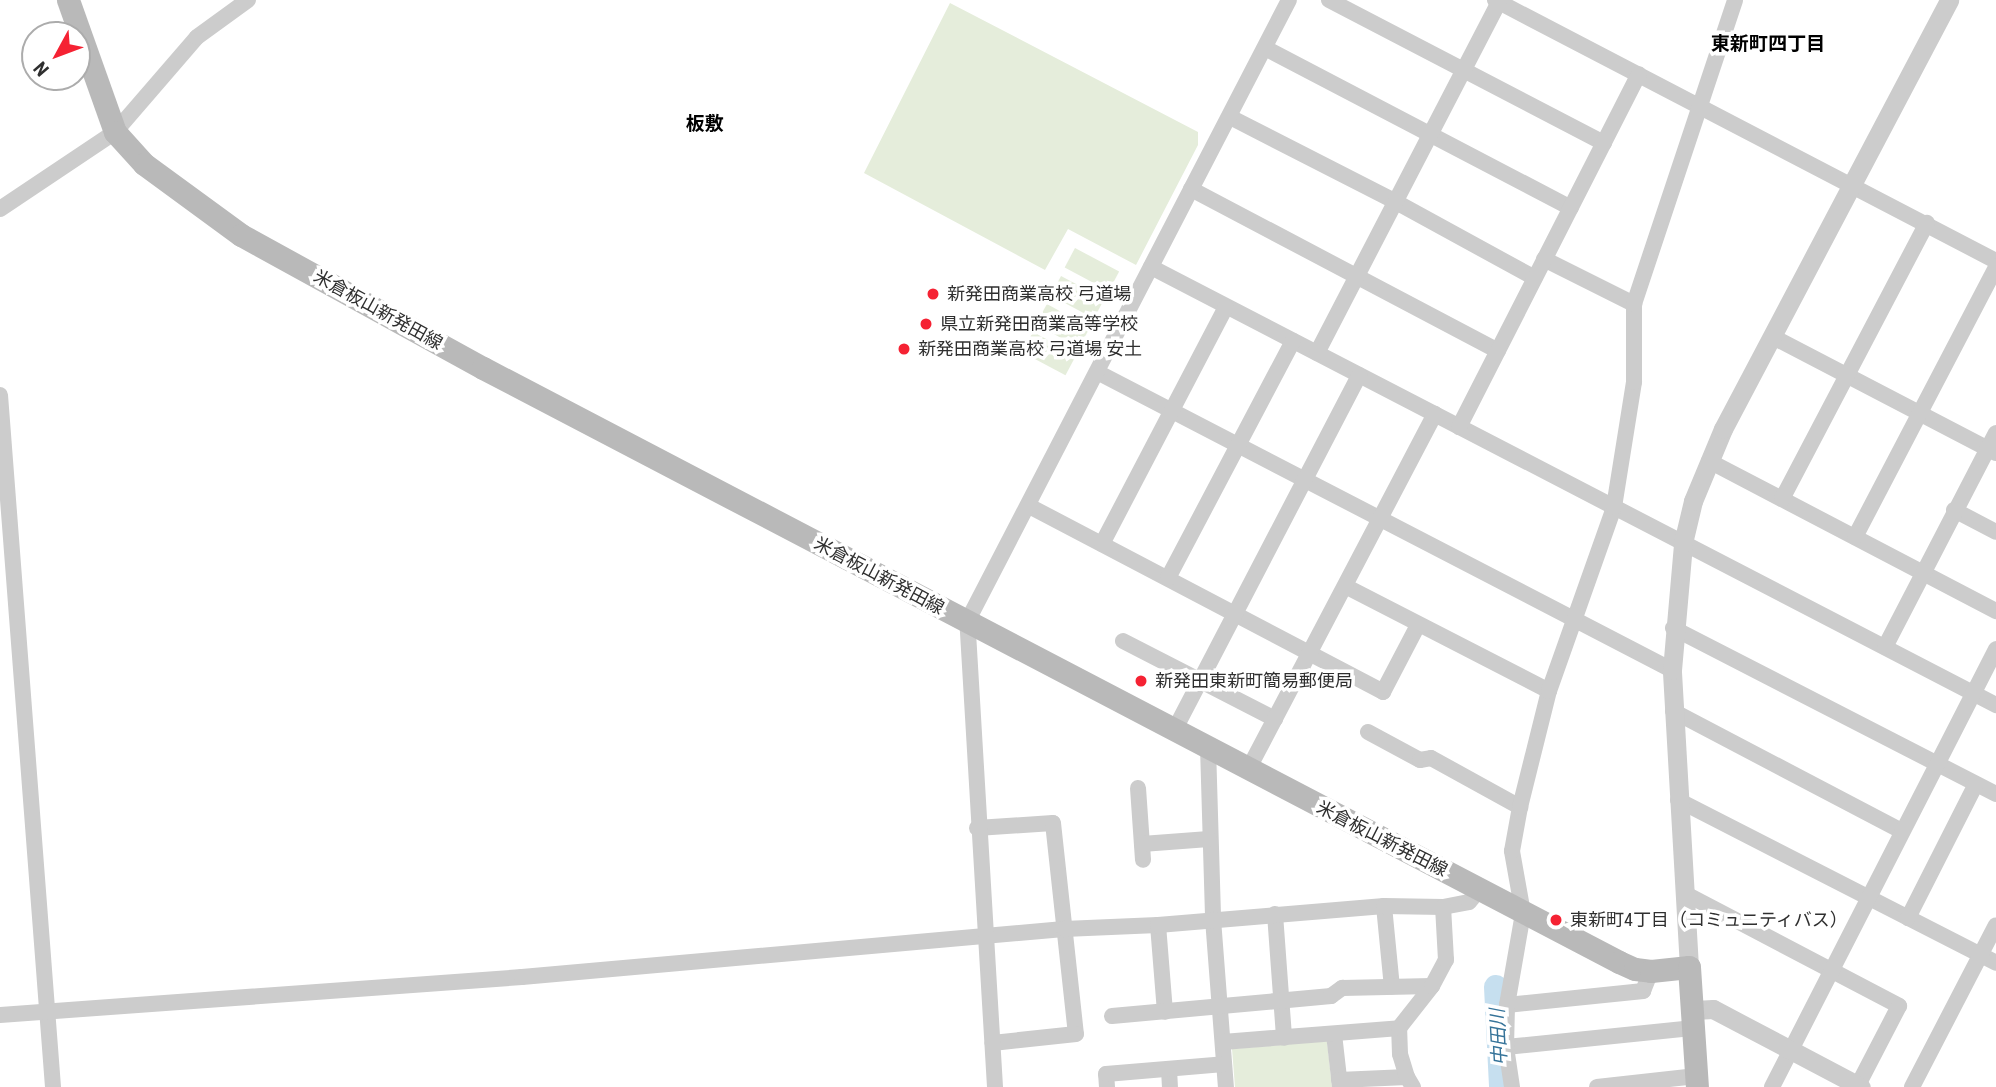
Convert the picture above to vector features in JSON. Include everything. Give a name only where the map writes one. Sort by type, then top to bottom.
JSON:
[{"type":"main road","name":"米倉板山新発田線","points":[[68,0],[115,132],[144,164],[242,234],[483,368],[1619,962],[1651,971],[1689,967]]},
{"type":"main road","points":[[1689,967],[1697,1082]]},
{"type":"street","points":[[0,209],[115,132],[197,37],[248,0]]},
{"type":"street","points":[[995,1087],[977,828],[967,622],[1030,506],[1289,0]]},
{"type":"street","points":[[1329,0],[1604,143]]},
{"type":"street","points":[[1512,1087],[1507,1047],[1507,1005],[1523,913],[1513,851],[1520,807],[1549,691],[1572,618],[1614,508],[1634,382],[1634,304],[1735,0]]},
{"type":"street","points":[[1689,967],[1672,670],[1673,628],[1683,544],[1693,501],[1709,461],[1949,0]]},
{"type":"street","points":[[1317,353],[1497,1],[1996,261]]},
{"type":"street","points":[[1265,48],[1570,208]]},
{"type":"street","points":[[1459,427],[1639,74]]},
{"type":"street","points":[[1230,117],[1396,202],[1535,278]]},
{"type":"street","points":[[1191,189],[1498,351]]},
{"type":"street","points":[[1782,499],[1927,223]]},
{"type":"street","points":[[1544,259],[1634,304]]},
{"type":"street","points":[[1151,267],[1996,705]]},
{"type":"street","points":[[1855,537],[1996,267]]},
{"type":"street","points":[[1102,544],[1226,307]]},
{"type":"street","points":[[1773,337],[1992,451]]},
{"type":"street","points":[[1168,578],[1293,341]]},
{"type":"street","points":[[1098,373],[1672,670]]},
{"type":"street","points":[[1175,729],[1359,375]]},
{"type":"street","points":[[0,395],[52,1087]]},
{"type":"street","points":[[1249,768],[1347,587],[1435,414]]},
{"type":"street","points":[[1885,647],[1954,510],[1992,451],[1996,433]]},
{"type":"street","points":[[1709,461],[1996,611]]},
{"type":"street","points":[[1030,506],[1383,692],[1418,625]]},
{"type":"street","points":[[1954,510],[1996,532]]},
{"type":"street","points":[[1347,587],[1549,691]]},
{"type":"street","points":[[1673,628],[1996,794]]},
{"type":"street","points":[[1123,641],[1275,719]]},
{"type":"street","points":[[1772,1087],[1996,649]]},
{"type":"street","points":[[1673,711],[1902,831]]},
{"type":"street","points":[[1368,732],[1420,760],[1431,758],[1520,807]]},
{"type":"street","points":[[1208,747],[1213,919],[1226,1087]]},
{"type":"street","points":[[1908,918],[1976,783]]},
{"type":"street","points":[[1138,788],[1143,852],[1209,839]]},
{"type":"street","points":[[1678,800],[1996,963]]},
{"type":"street","points":[[977,828],[1053,823],[1076,1034],[992,1043]]},
{"type":"street","points":[[0,1015],[522,978],[1064,929],[1158,925],[1384,906],[1443,907],[1469,902],[1479,889]]},
{"type":"street","points":[[1507,1047],[1694,1019],[1713,1009],[1860,1086],[1899,1006],[1685,893]]},
{"type":"street","points":[[1384,906],[1392,987]]},
{"type":"street","points":[[1334,1034],[1340,1084],[1410,1082],[1400,1054],[1399,1028],[1432,986],[1446,960],[1443,907]]},
{"type":"street","points":[[1275,914],[1284,1038]]},
{"type":"street","points":[[1158,925],[1165,1012]]},
{"type":"street","points":[[1913,1087],[1996,925]]},
{"type":"street","points":[[1507,1005],[1643,991],[1651,971]]},
{"type":"street","points":[[1112,1016],[1331,996],[1342,988],[1432,986]]},
{"type":"street","points":[[1223,1042],[1399,1028]]},
{"type":"street","points":[[1107,1087],[1106,1074],[1224,1064]]},
{"type":"street","points":[[1169,1069],[1170,1087]]},
{"type":"street","points":[[1597,1087],[1697,1082]]},
{"type":"green space","points":[[950,3],[1198,132],[1198,145],[1136,265],[1068,229],[1045,270],[864,173]]},
{"type":"green space","points":[[1075,248],[1119,271],[1109,291],[1065,267]]},
{"type":"green space","points":[[1061,276],[1104,299],[1094,318],[1051,295]]},
{"type":"green space","points":[[1047,304],[1090,328],[1079,348],[1036,324]]},
{"type":"green space","points":[[1033,332],[1076,355],[1065,375],[1022,352]]},
{"type":"green space","points":[[1327,1041],[1332,1087],[1235,1087],[1232,1049]]},
{"type":"waterway","name":"中田川","points":[[1496,987],[1501,1087]]},
{"type":"place","name":"新発田商業高校 弓道場","points":[[933,294]]},
{"type":"place","name":"県立新発田商業高等学校","points":[[926,324]]},
{"type":"place","name":"新発田商業高校 弓道場 安土","points":[[904,349]]},
{"type":"place","name":"新発田東新町簡易郵便局","points":[[1141,681]]},
{"type":"place","name":"東新町4丁目（コミュニティバス）","points":[[1556,920]]},
{"type":"district","name":"東新町四丁目","points":[[1768,44]]},
{"type":"district","name":"板敷","points":[[705,124]]}]
